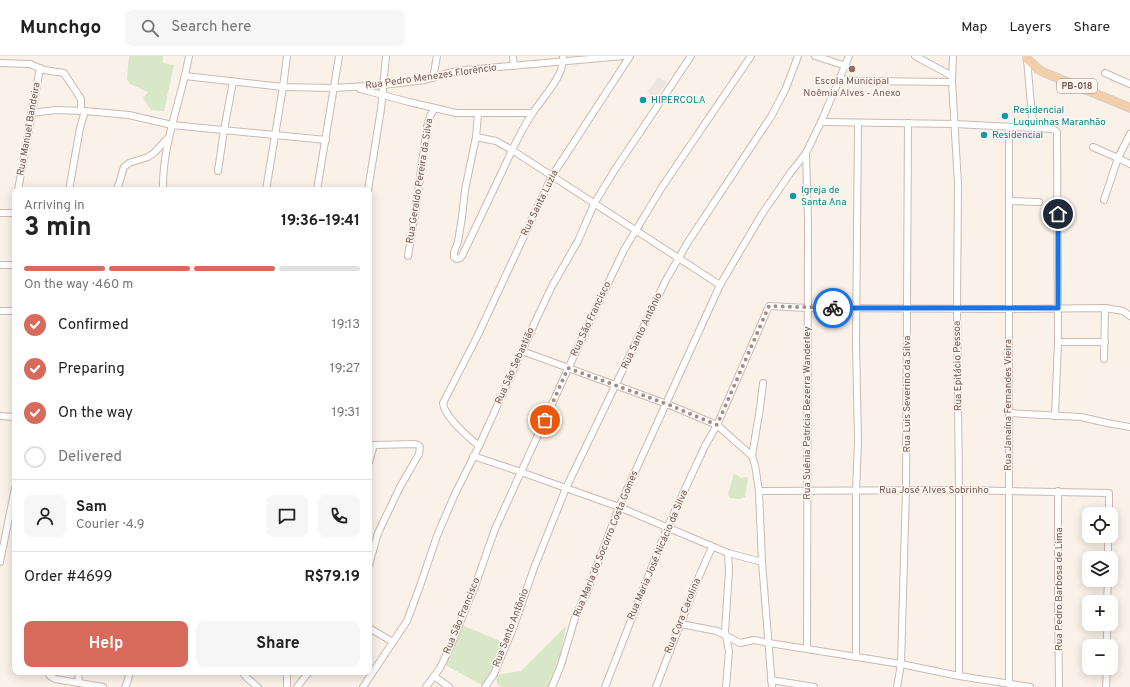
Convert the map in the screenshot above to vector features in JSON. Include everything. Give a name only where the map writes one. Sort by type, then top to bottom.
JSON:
[{"type":"main road","name":"PB-018","points":[[1027,58],[1043,72],[1130,108]]},
{"type":"street","points":[[163,187],[163,168],[189,56]]},
{"type":"street","points":[[266,187],[287,56]]},
{"type":"street","points":[[318,187],[339,56]]},
{"type":"street","points":[[368,187],[382,95],[386,56]]},
{"type":"street","points":[[433,78],[437,56]]},
{"type":"street","points":[[514,56],[514,66]]},
{"type":"street","name":"Rua Pedro Menezes Florêncio","points":[[185,76],[283,87],[334,88],[383,85],[433,78],[453,72],[514,66],[563,59],[624,56]]},
{"type":"street","name":"Rua Santa Luzia","points":[[478,446],[447,412],[443,403],[477,338],[552,176],[630,56]]},
{"type":"street","name":"Rua São Sebastião","points":[[372,674],[409,616],[437,536],[454,496],[552,286],[578,241],[594,204],[614,171],[691,56]]},
{"type":"street","name":"Rua São Francisco","points":[[426,687],[440,668],[475,586],[495,529],[568,368],[635,231],[662,187],[751,56]]},
{"type":"street","name":"Rua Santo Antônio","points":[[486,687],[494,674],[511,633],[534,568],[566,488],[677,258],[772,115],[786,88],[798,56]]},
{"type":"street","points":[[815,56],[846,66]]},
{"type":"street","name":"Rua Maria do Socorro Costa Gomes","points":[[552,687],[561,665],[573,624],[587,592],[619,507],[720,285],[762,214],[806,152],[821,122],[849,56]]},
{"type":"street","points":[[915,56],[952,79]]},
{"type":"street","name":"Rua Epitácio Pessoa","points":[[952,56],[958,189],[957,308],[959,676]]},
{"type":"street","points":[[1027,58],[1033,128]]},
{"type":"street","points":[[478,114],[476,137],[467,179],[462,217],[454,257],[457,259],[462,256],[512,150],[532,113],[541,102],[560,72],[563,59]]},
{"type":"street","points":[[0,63],[30,64],[40,68],[64,73],[82,99],[83,111],[70,187]]},
{"type":"street","name":"Rua Manuel Bandeira","points":[[19,187],[40,68]]},
{"type":"street","points":[[1105,73],[1130,84]]},
{"type":"street","points":[[840,79],[858,81],[952,79]]},
{"type":"street","points":[[218,171],[224,130],[234,82]]},
{"type":"street","points":[[355,87],[456,113],[532,113]]},
{"type":"street","name":"Rua Geraldo Pereira da Silva","points":[[408,256],[427,127],[430,116],[435,108]]},
{"type":"street","points":[[31,113],[56,110],[129,115],[172,126],[326,140]]},
{"type":"street","points":[[821,122],[955,124],[1056,130],[1058,134],[1058,342],[1055,416]]},
{"type":"street","points":[[856,657],[856,491],[858,441],[856,308],[858,123]]},
{"type":"street","name":"Rua Luis Severino da Silva","points":[[897,687],[901,664],[906,490],[908,123]]},
{"type":"street","name":"Rua Janaína Fernandes Vieira","points":[[1009,127],[1009,684]]},
{"type":"street","points":[[1104,200],[1118,158],[1130,134]]},
{"type":"street","points":[[476,137],[491,140],[512,150],[720,285]]},
{"type":"street","points":[[118,187],[124,167],[129,163],[148,157],[169,138]]},
{"type":"street","points":[[1093,147],[1130,164]]},
{"type":"street","name":"Rua Suênia Patrícia Bezerra Wanderley","points":[[806,152],[808,187],[807,649]]},
{"type":"street","points":[[1009,201],[1039,202]]},
{"type":"street","points":[[0,214],[12,213]]},
{"type":"street","points":[[0,265],[12,265]]},
{"type":"street","name":"Rua Maria José Nicácio da Silva","points":[[605,687],[667,528],[702,453],[717,425],[769,306],[808,308]]},
{"type":"street","points":[[808,308],[1105,308],[1123,311],[1130,316]]},
{"type":"street","points":[[1104,359],[1105,308]]},
{"type":"street","points":[[0,311],[12,311]]},
{"type":"street","points":[[1058,342],[1105,342]]},
{"type":"street","points":[[522,351],[617,385],[717,425],[752,456]]},
{"type":"street","points":[[763,383],[752,456],[759,491],[762,562],[772,687]]},
{"type":"street","points":[[1009,414],[1082,417],[1130,427]]},
{"type":"street","points":[[0,416],[12,417]]},
{"type":"street","points":[[372,448],[374,445],[415,444],[420,447],[419,454],[400,487],[378,533],[372,554]]},
{"type":"street","points":[[473,456],[619,507],[728,553],[762,562]]},
{"type":"street","name":"Rua José Alves Sobrinho","points":[[759,491],[1058,491],[1109,494],[1109,507]]},
{"type":"street","name":"Rua Pedro Barbosa de Lima","points":[[1058,491],[1059,687]]},
{"type":"street","points":[[0,562],[12,503]]},
{"type":"street","name":"Rua Cora Carolina","points":[[656,687],[712,547]]},
{"type":"street","points":[[726,687],[729,651],[726,635],[729,571],[728,553]]},
{"type":"street","points":[[681,624],[717,631],[740,643],[754,640],[1030,687]]},
{"type":"street","points":[[372,630],[393,642]]},
{"type":"street","points":[[50,675],[55,679],[103,687]]},
{"type":"street","points":[[78,675],[79,682]]},
{"type":"street","points":[[126,685],[129,675]]},
{"type":"street","points":[[245,675],[258,687]]},
{"type":"street","points":[[287,675],[287,687]]},
{"type":"street","points":[[297,687],[307,675]]},
{"type":"street","name":"Rua São Sebastião","points":[[363,687],[371,675]]},
{"type":"street","points":[[1106,675],[1106,687]]},
{"type":"street","points":[[434,676],[449,687]]},
{"type":"street","points":[[771,680],[814,687]]},
{"type":"shaded area","points":[[658,77],[667,82],[656,98],[647,92]]},
{"type":"green space","points":[[129,56],[163,56],[163,63],[174,65],[164,111],[151,110],[143,98],[148,92],[130,84],[127,79]]},
{"type":"green space","points":[[734,474],[740,478],[748,477],[745,497],[740,499],[730,498],[728,494]]},
{"type":"green space","points":[[462,625],[505,643],[492,673],[484,686],[445,665]]},
{"type":"green space","points":[[566,626],[559,661],[549,687],[503,687],[498,685],[495,675],[521,671]]},
{"type":"way so far","points":[[545,420],[568,368],[667,404],[717,425],[769,306],[833,308]]},
{"type":"place","name":"Escola Municipal Noêmia Alves - Anexo","points":[[852,69]]},
{"type":"place","name":"HIPERCOLA","points":[[643,100]]},
{"type":"place","name":"Residencial Luquinhas Maranhão","points":[[1005,116]]},
{"type":"place","name":"Residencial","points":[[984,135]]},
{"type":"place","name":"Igreja de Santa Ana","points":[[793,196]]},
{"type":"route","points":[[833,308],[1058,308],[1058,214]]}]
